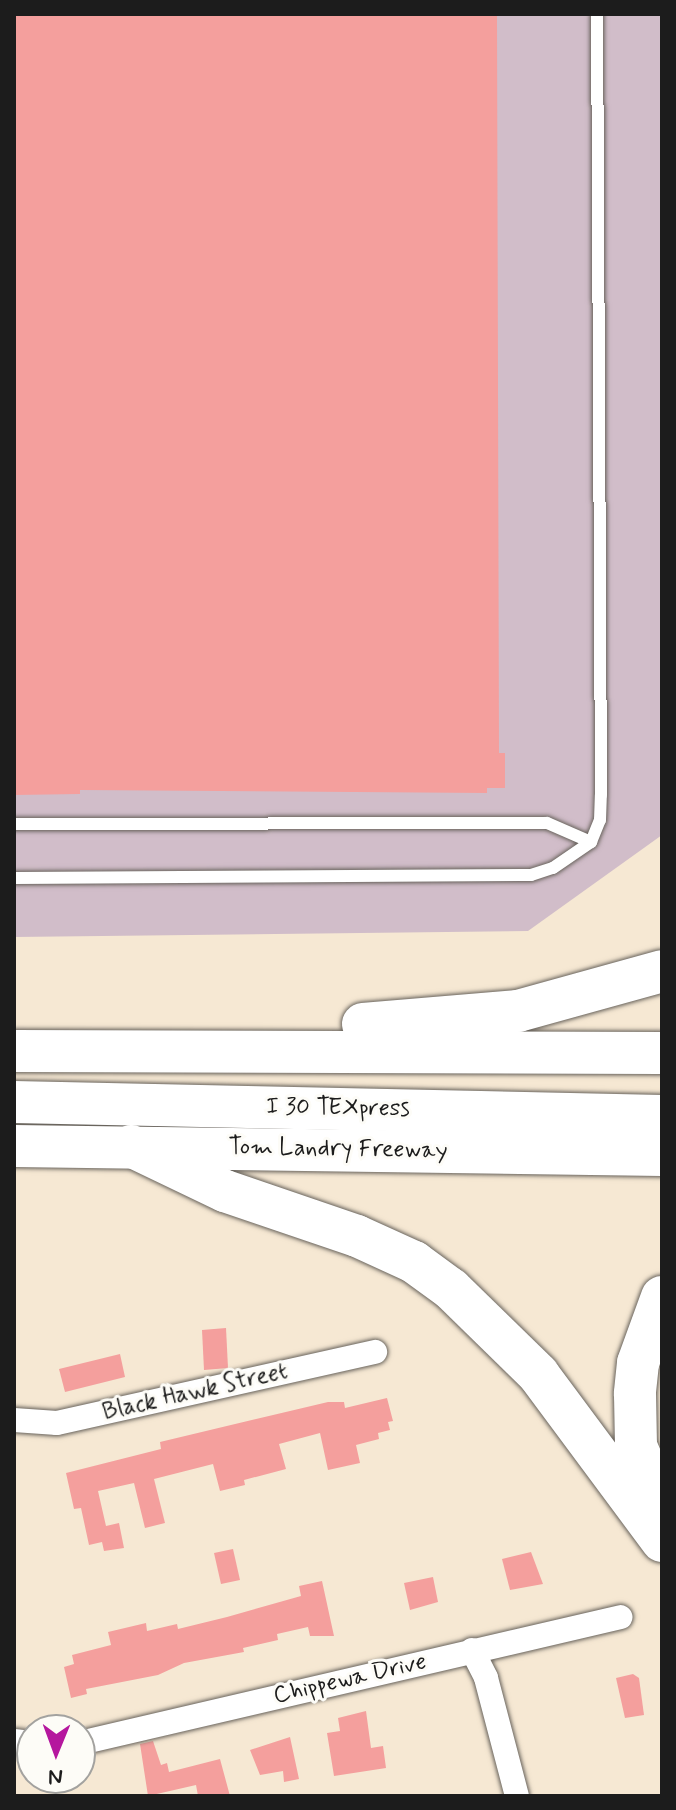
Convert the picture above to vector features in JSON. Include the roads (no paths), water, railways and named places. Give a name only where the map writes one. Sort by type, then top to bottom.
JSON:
[{"type":"highway","points":[[117,1051],[170,1023],[407,1024],[462,1018],[583,996],[662,971]]},
{"type":"highway","points":[[14,1051],[662,1053]]},
{"type":"highway","name":"I 30 TEXpress","points":[[14,1102],[662,1116]]},
{"type":"highway","name":"Tom Landry Freeway","points":[[14,1146],[662,1155]]},
{"type":"highway","points":[[131,1146],[225,1191],[357,1236],[414,1262],[451,1289],[538,1374],[662,1541]]},
{"type":"highway","points":[[662,1297],[638,1363],[635,1394],[636,1446],[662,1507]]},
{"type":"street","name":"Black Hawk Street","points":[[14,1420],[57,1423],[375,1352]]},
{"type":"street","name":"Chippewa Drive","points":[[96,1739],[621,1617]]},
{"type":"street","points":[[472,1650],[486,1678],[517,1796]]},
{"type":"lane","points":[[14,878],[531,875],[553,868],[591,842],[600,820],[601,795],[597,14]]},
{"type":"lane","points":[[14,824],[547,823],[591,842]]}]
